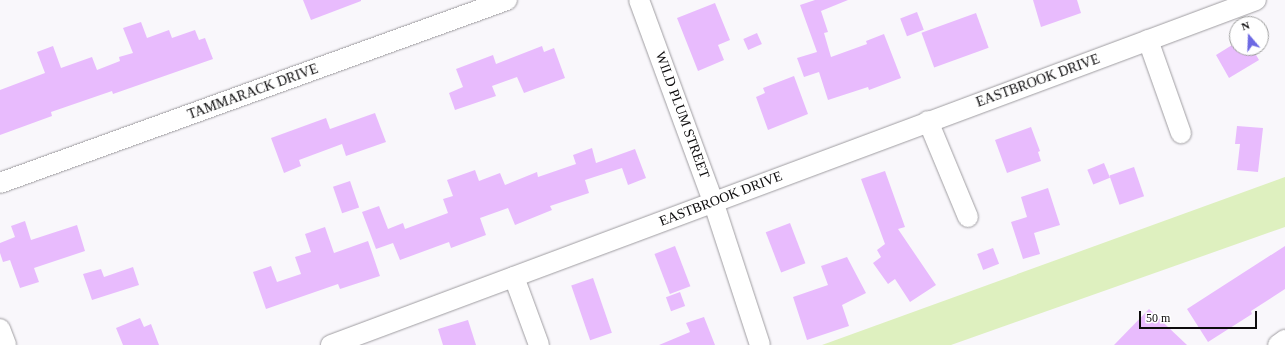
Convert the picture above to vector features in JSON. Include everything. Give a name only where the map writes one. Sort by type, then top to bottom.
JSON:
[{"type":"street","name":"TAMMARACK DRIVE","points":[[0,183],[507,0]]},
{"type":"street","name":"WILD PLUM STREET","points":[[639,0],[713,201],[760,345]]},
{"type":"street","name":"EASTBROOK DRIVE","points":[[331,345],[713,201],[1256,0]]},
{"type":"street","points":[[1148,40],[1181,133]]},
{"type":"street","points":[[928,121],[968,217]]},
{"type":"street","points":[[514,277],[539,345]]},
{"type":"street","points":[[0,329],[6,345]]},
{"type":"street","points":[[1278,345],[1285,340]]},
{"type":"green space","points":[[1285,177],[1285,227],[951,345],[822,345]]},
{"type":"building","points":[[303,0],[361,0],[361,1],[311,20]]},
{"type":"building","points":[[815,0],[848,0],[821,11],[828,32],[824,33],[831,57],[867,44],[866,41],[884,34],[901,78],[869,90],[868,87],[828,100],[819,72],[804,77],[797,58],[817,52],[800,5]]},
{"type":"building","points":[[1033,0],[1077,0],[1081,13],[1041,27]]},
{"type":"building","points":[[715,3],[730,40],[718,45],[724,60],[698,71],[677,18]]},
{"type":"building","points":[[917,12],[924,30],[907,36],[900,18]]},
{"type":"building","points":[[976,13],[989,48],[934,68],[921,33]]},
{"type":"building","points":[[141,22],[147,38],[169,30],[172,38],[195,30],[199,40],[205,38],[213,59],[113,94],[112,91],[51,112],[52,116],[0,135],[0,90],[45,73],[37,52],[53,46],[61,68],[92,57],[97,70],[120,61],[119,57],[133,53],[123,28]]},
{"type":"building","points":[[757,33],[762,44],[748,50],[743,39]]},
{"type":"building","points":[[542,46],[544,52],[554,48],[565,78],[524,93],[517,77],[492,86],[496,96],[455,110],[449,93],[463,87],[456,69],[493,55],[496,64]]},
{"type":"building","points":[[1229,47],[1229,56],[1257,56],[1259,60],[1229,78],[1216,55]]},
{"type":"building","points":[[794,76],[808,114],[768,130],[756,97],[765,93],[763,88]]},
{"type":"building","points":[[375,113],[386,142],[346,156],[342,144],[299,160],[301,166],[284,173],[271,138],[326,118],[330,129]]},
{"type":"building","points":[[1237,126],[1263,128],[1258,172],[1237,170],[1240,144],[1235,144]]},
{"type":"building","points":[[1031,127],[1040,151],[1038,152],[1041,161],[1007,173],[995,140]]},
{"type":"building","points":[[592,148],[596,163],[635,149],[646,178],[628,185],[622,168],[585,180],[589,193],[550,206],[552,210],[515,225],[508,208],[480,218],[486,235],[451,248],[449,242],[400,260],[393,243],[376,249],[362,212],[379,206],[388,229],[403,223],[405,229],[448,213],[443,199],[453,196],[447,180],[475,170],[479,181],[500,173],[505,185],[537,172],[538,177],[576,164],[573,155]]},
{"type":"building","points":[[1104,163],[1110,178],[1093,185],[1087,170]]},
{"type":"building","points":[[1134,167],[1144,196],[1120,205],[1109,175]]},
{"type":"building","points":[[885,171],[905,227],[898,229],[936,285],[910,302],[895,279],[888,284],[873,263],[881,257],[877,250],[885,244],[861,179]]},
{"type":"building","points":[[350,181],[359,207],[342,213],[333,187]]},
{"type":"building","points":[[1048,188],[1060,225],[1034,233],[1040,254],[1023,259],[1011,222],[1027,217],[1021,197]]},
{"type":"building","points":[[25,221],[31,240],[77,225],[85,251],[34,268],[39,282],[20,288],[10,260],[3,262],[0,253],[0,243],[15,237],[11,226]]},
{"type":"building","points":[[790,223],[805,263],[781,272],[766,232]]},
{"type":"building","points":[[325,227],[334,253],[368,241],[380,276],[340,289],[338,284],[266,309],[253,272],[271,266],[277,282],[301,274],[295,257],[311,252],[305,234]]},
{"type":"building","points":[[675,246],[690,286],[670,294],[654,254]]},
{"type":"building","points":[[1285,246],[1285,289],[1251,311],[1252,314],[1208,342],[1187,309]]},
{"type":"building","points":[[993,248],[999,264],[983,270],[977,254]]},
{"type":"building","points":[[847,257],[866,293],[842,305],[849,326],[807,340],[793,297],[828,285],[821,266]]},
{"type":"building","points":[[133,267],[139,285],[92,300],[83,274],[101,269],[104,277]]},
{"type":"building","points":[[593,278],[612,333],[590,340],[571,285]]},
{"type":"building","points":[[680,292],[685,306],[671,311],[666,297]]},
{"type":"building","points":[[1149,309],[1187,345],[1114,345]]},
{"type":"building","points":[[704,317],[715,345],[659,345],[690,332],[686,323]]},
{"type":"building","points":[[140,318],[144,327],[151,324],[159,345],[123,345],[116,328]]},
{"type":"building","points":[[468,320],[476,345],[443,345],[438,329]]}]
